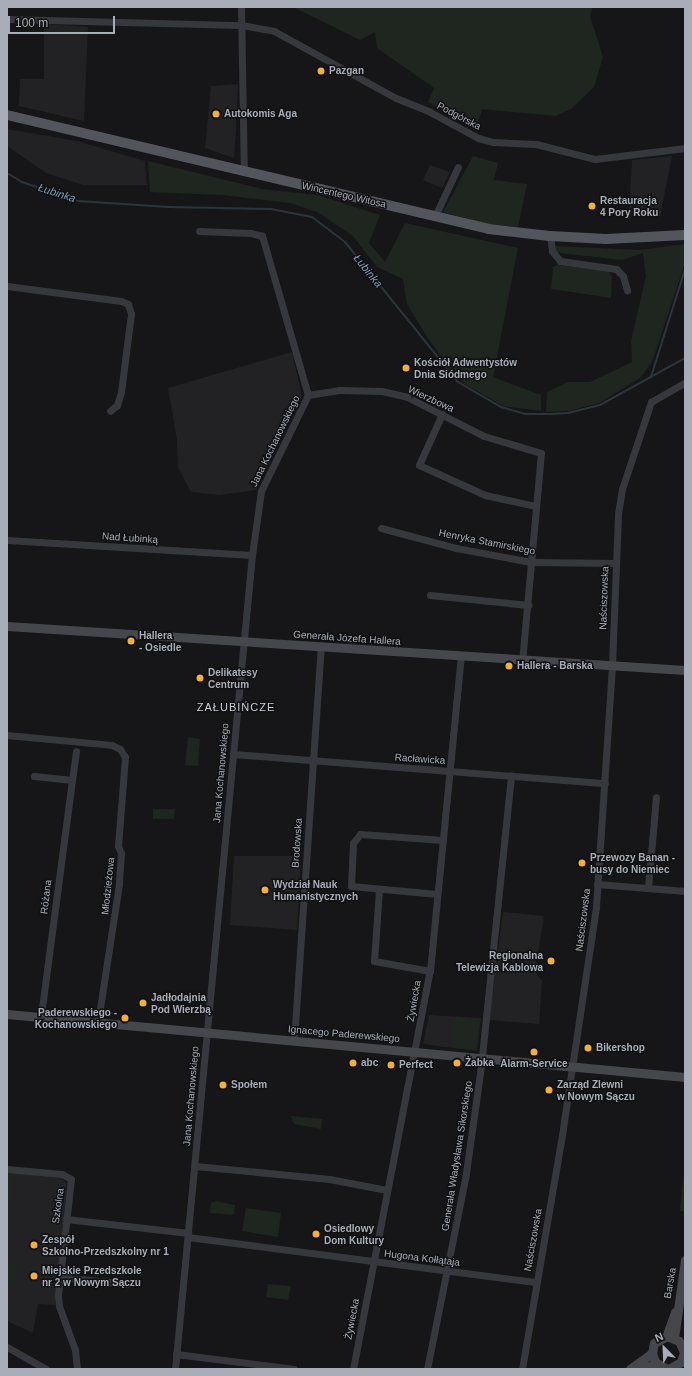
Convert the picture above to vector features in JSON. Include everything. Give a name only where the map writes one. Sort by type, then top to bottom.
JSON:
[{"type":"main road","name":"Wincentego Witosa","points":[[7,115],[488,229],[550,236],[606,239],[685,235]]},
{"type":"street","points":[[241,7],[244,171]]},
{"type":"street","name":"Podgórska","points":[[7,19],[241,25],[274,30],[396,98],[478,138],[493,142],[536,144],[595,158],[685,148]]},
{"type":"street","points":[[435,216],[458,167]]},
{"type":"street","name":"Jana Kochanowskiego","points":[[175,1369],[252,555],[261,491],[308,395],[262,236],[251,233],[198,231]]},
{"type":"street","points":[[550,236],[552,251],[560,262],[616,269],[623,276],[627,290]]},
{"type":"street","points":[[7,286],[120,301],[128,304],[131,314],[121,392],[117,405],[110,411]]},
{"type":"street","name":"Naściszowska","points":[[522,1369],[572,1066],[597,884],[605,783],[616,563],[622,489],[651,402],[685,382]]},
{"type":"street","name":"Wierzbowa","points":[[308,395],[339,390],[382,391],[407,397],[484,436],[541,453],[535,506]]},
{"type":"street","points":[[442,414],[419,464],[485,495],[535,506],[528,605],[522,660]]},
{"type":"street","name":"Henryka Stamirskiego","points":[[381,528],[456,548],[531,562],[616,563]]},
{"type":"street","name":"Nad Łubinką","points":[[7,540],[252,555]]},
{"type":"street","points":[[430,595],[528,605]]},
{"type":"street","name":"Generała Józefa Hallera","points":[[7,626],[243,643],[612,664],[685,670]]},
{"type":"street","name":"Brodowska","points":[[294,1040],[321,648]]},
{"type":"street","name":"Żywiecka","points":[[353,1369],[430,971],[461,656]]},
{"type":"street","name":"Młodzieżowa","points":[[7,734],[112,745],[124,753],[127,762],[118,846],[121,853],[119,884],[98,1022]]},
{"type":"street","name":"Różana","points":[[41,1017],[76,750]]},
{"type":"street","name":"Racławicka","points":[[233,754],[605,783]]},
{"type":"street","points":[[34,776],[72,780]]},
{"type":"street","name":"Generała Władysława Sikorskiego","points":[[427,1369],[448,1272],[466,1173],[482,1057],[511,776]]},
{"type":"street","points":[[648,888],[656,797]]},
{"type":"street","points":[[437,894],[354,888],[350,885],[353,842],[358,835],[443,840]]},
{"type":"street","points":[[597,884],[685,892]]},
{"type":"street","points":[[379,890],[374,961],[430,971]]},
{"type":"street","name":"Ignacego Paderewskiego","points":[[7,1014],[683,1076]]},
{"type":"street","points":[[195,1166],[329,1179],[387,1190]]},
{"type":"street","name":"Szkolna","points":[[7,1168],[62,1174],[71,1180],[60,1277],[59,1306],[75,1350],[77,1369]]},
{"type":"street","name":"Hugona Kołłątaja","points":[[66,1219],[373,1262],[536,1282]]},
{"type":"street","name":"Barska","points":[[670,1337],[681,1309],[685,1260]]},
{"type":"street","points":[[60,1277],[130,1284]]},
{"type":"street","points":[[639,1369],[656,1364],[668,1369],[681,1362],[684,1350],[670,1337],[654,1343],[652,1353],[656,1364]]},
{"type":"street","points":[[7,1347],[46,1369]]},
{"type":"street","points":[[630,1369],[652,1353]]},
{"type":"street","points":[[176,1354],[293,1368]]},
{"type":"street","points":[[232,1369],[233,1360]]},
{"type":"shaded area","points":[[293,7],[593,7],[590,16],[603,57],[594,87],[571,109],[556,116],[482,109],[476,130],[428,102],[434,88],[377,48],[375,32],[360,40]]},
{"type":"shaded area","points":[[44,24],[88,27],[84,121],[19,106],[20,79],[44,79]]},
{"type":"shaded area","points":[[238,84],[234,158],[205,148],[211,86]]},
{"type":"shaded area","points":[[7,129],[77,141],[145,161],[147,185],[83,185],[46,173],[7,146]]},
{"type":"shaded area","points":[[473,156],[498,163],[494,180],[527,184],[518,227],[486,224],[443,212]]},
{"type":"shaded area","points":[[672,156],[660,217],[629,215],[632,160]]},
{"type":"shaded area","points":[[148,161],[262,189],[317,195],[380,215],[369,243],[385,262],[405,223],[518,248],[493,377],[541,395],[541,411],[503,406],[465,384],[453,372],[427,337],[407,304],[403,279],[377,267],[353,236],[317,212],[290,203],[222,195],[150,192]]},
{"type":"shaded area","points":[[430,165],[450,172],[442,188],[423,180]]},
{"type":"shaded area","points":[[685,244],[685,263],[652,362],[640,378],[599,403],[568,411],[546,412],[547,392],[568,382],[590,382],[632,362],[631,341],[646,276],[643,253],[622,260],[560,253],[554,251],[555,246],[639,250]]},
{"type":"shaded area","points":[[558,265],[608,271],[612,276],[611,298],[551,289],[553,267]]},
{"type":"shaded area","points":[[292,352],[302,396],[256,490],[219,495],[191,492],[178,467],[177,440],[168,388]]},
{"type":"shaded area","points":[[188,737],[200,739],[198,766],[185,765]]},
{"type":"shaded area","points":[[153,809],[175,809],[174,819],[153,819]]},
{"type":"shaded area","name":"Wydział Nauk Humanistycznych","points":[[234,856],[301,856],[297,930],[230,925]]},
{"type":"shaded area","points":[[503,912],[544,916],[535,972],[542,981],[539,1024],[489,1020]]},
{"type":"shaded area","points":[[429,1015],[481,1018],[477,1051],[423,1044]]},
{"type":"shaded area","points":[[453,1019],[480,1019],[476,1049],[453,1048]]},
{"type":"shaded area","points":[[291,1116],[322,1119],[321,1129],[294,1124]]},
{"type":"shaded area","points":[[685,1163],[685,1211],[680,1211]]},
{"type":"shaded area","name":"Zespół Szkolno-Przedszkolny nr 1","points":[[7,1171],[60,1176],[67,1184],[55,1305],[38,1304],[33,1333],[7,1321]]},
{"type":"shaded area","points":[[7,1174],[14,1175],[11,1198],[7,1197]]},
{"type":"shaded area","points":[[216,1201],[235,1205],[234,1215],[210,1213],[211,1203]]},
{"type":"shaded area","points":[[246,1208],[281,1213],[278,1237],[242,1231]]},
{"type":"shaded area","points":[[7,1264],[18,1265],[15,1283],[7,1282]]},
{"type":"shaded area","points":[[268,1284],[291,1286],[288,1300],[266,1297]]},
{"type":"waterway","name":"Łubinka","points":[[7,173],[22,182],[78,201],[169,207],[271,209],[312,217],[345,242],[458,382],[501,407],[525,414],[568,413],[600,405],[685,358]]},
{"type":"waterway","points":[[651,377],[685,269]]},
{"type":"place","name":"Pazgan","points":[[321,71]]},
{"type":"place","name":"Autokomis Aga","points":[[216,114]]},
{"type":"place","name":"Restauracja 4 Pory Roku","points":[[592,206]]},
{"type":"place","name":"Kościół Adwentystów Dnia Siódmego","points":[[406,368]]},
{"type":"place","name":"Hallera - Osiedle","points":[[131,641]]},
{"type":"place","name":"Hallera - Barska","points":[[509,666]]},
{"type":"place","name":"Delikatesy Centrum","points":[[200,678]]},
{"type":"place","name":"Przewozy Banan - busy do Niemiec","points":[[582,863]]},
{"type":"place","name":"Wydział Nauk Humanistycznych","points":[[265,890]]},
{"type":"place","name":"Regionalna Telewizja Kablowa","points":[[551,961]]},
{"type":"place","name":"Jadłodajnia Pod Wierzbą","points":[[143,1003]]},
{"type":"place","name":"Paderewskiego - Kochanowskiego","points":[[125,1018]]},
{"type":"place","name":"Bikershop","points":[[588,1048]]},
{"type":"place","name":"Alarm-Service","points":[[534,1052]]},
{"type":"place","name":"abc","points":[[353,1063]]},
{"type":"place","name":"Żabka","points":[[457,1063]]},
{"type":"place","name":"Perfect","points":[[391,1065]]},
{"type":"place","name":"Społem","points":[[223,1085]]},
{"type":"place","name":"Zarząd Zlewni w Nowym Sączu","points":[[549,1090]]},
{"type":"place","name":"Osiedlowy Dom Kultury","points":[[316,1234]]},
{"type":"place","name":"Zespół Szkolno-Przedszkolny nr 1","points":[[34,1245]]},
{"type":"place","name":"Miejskie Przedszkole nr 2 w Nowym Sączu","points":[[34,1276]]},
{"type":"district","name":"ZAŁUBIŃCZE","points":[[236,707]]}]
